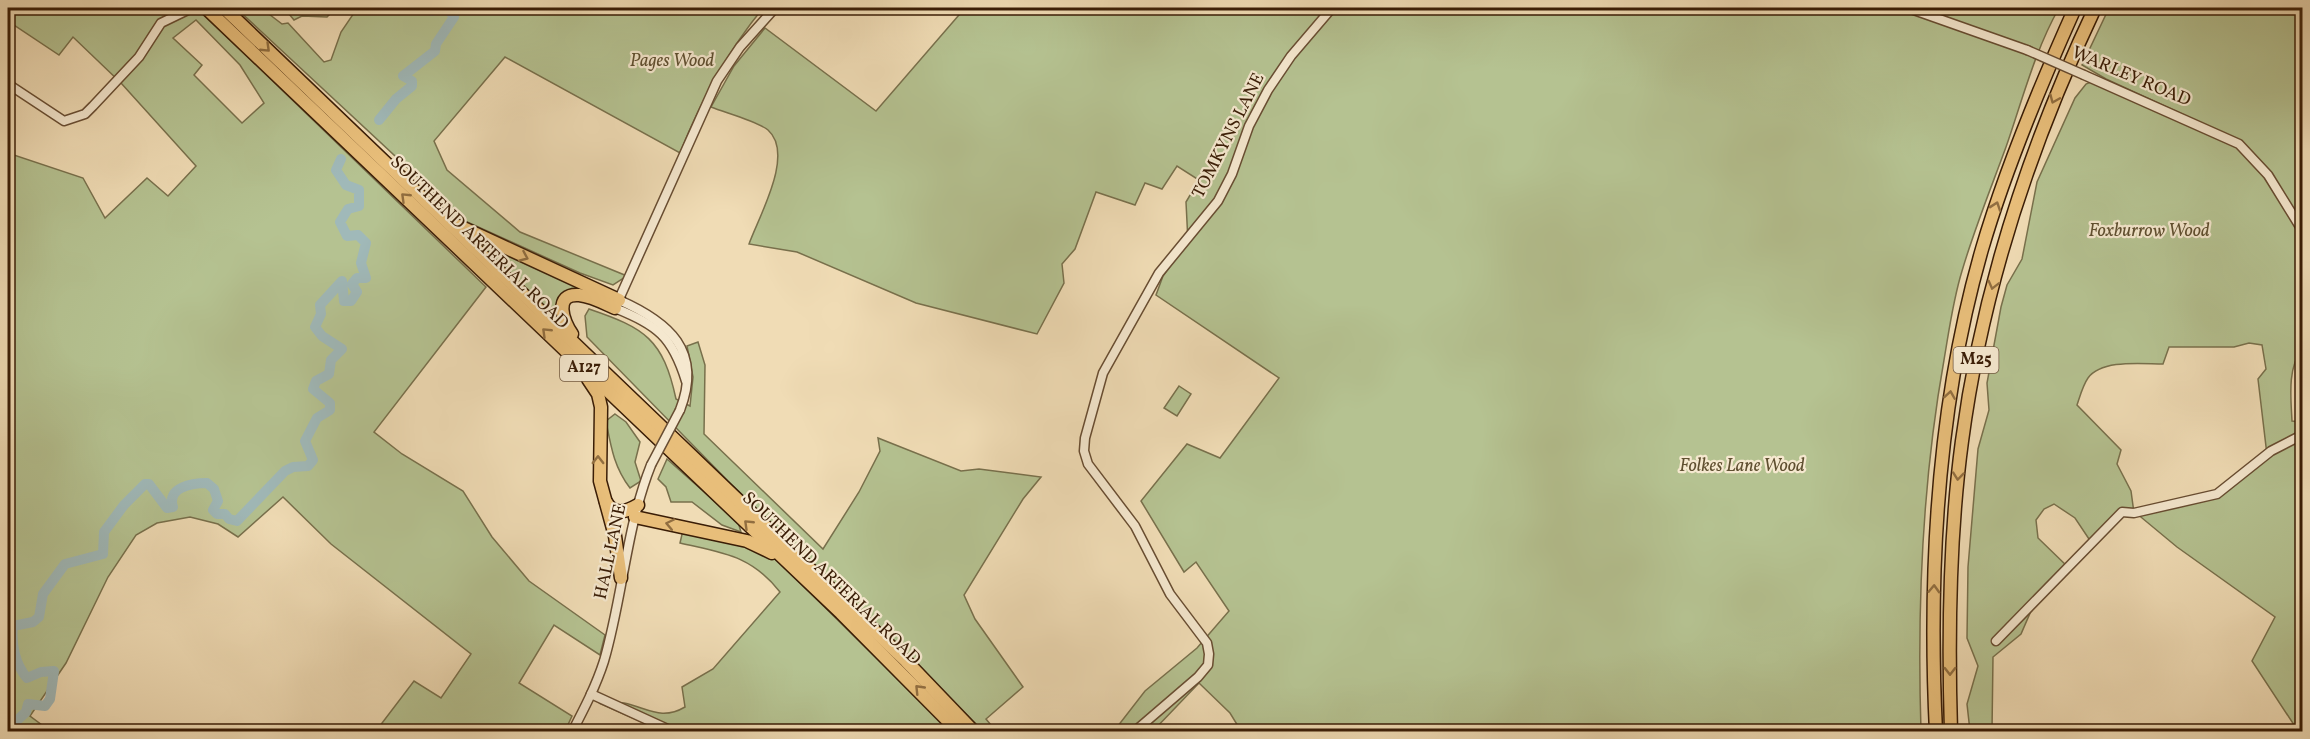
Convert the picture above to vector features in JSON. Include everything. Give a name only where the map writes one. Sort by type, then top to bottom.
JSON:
[{"type":"highway","name":"SOUTHEND ARTERIAL ROAD","points":[[206,8],[908,678],[959,732]]},
{"type":"highway","name":"SOUTHEND ARTERIAL ROAD","points":[[224,8],[906,661],[974,732]]},
{"type":"highway","name":"M25","points":[[1936,732],[1935,558],[1945,432],[1956,361],[1974,279],[2001,190],[2075,8]]},
{"type":"highway","name":"M25","points":[[1951,732],[1950,632],[1953,533],[1960,452],[1972,382],[1996,276],[2016,204],[2050,108],[2095,8]]},
{"type":"highway","points":[[436,210],[475,234],[617,304]]},
{"type":"highway","points":[[617,304],[576,295],[564,301],[561,309],[569,330],[618,386]]},
{"type":"highway","name":"A127","points":[[564,349],[594,387],[600,400],[598,465],[603,498],[615,536],[621,579]]},
{"type":"highway","name":"A127","points":[[603,498],[609,508],[617,512],[636,511],[747,541],[786,561]]},
{"type":"street","points":[[8,84],[64,121],[71,120],[85,114],[139,57],[162,22],[192,8]]},
{"type":"street","points":[[686,381],[676,352],[663,333],[617,304],[717,81],[740,47],[775,8]]},
{"type":"street","name":"TOMKYNS LANE","points":[[1134,732],[1198,677],[1208,665],[1209,654],[1207,643],[1170,594],[1135,526],[1088,464],[1084,451],[1103,373],[1159,273],[1218,201],[1232,174],[1249,126],[1268,90],[1291,56],[1332,8]]},
{"type":"street","name":"WARLEY ROAD","points":[[1908,8],[2027,50],[2239,144],[2268,175],[2302,230]]},
{"type":"street","points":[[625,287],[627,298],[635,307]]},
{"type":"street","name":"HALL LANE","points":[[572,732],[591,694],[604,660],[636,511],[651,465],[680,410],[686,381],[686,359],[676,338],[661,322],[635,307],[617,304]]},
{"type":"street","points":[[1996,642],[2122,512],[2134,513],[2217,494],[2271,451],[2302,435]]},
{"type":"street","points":[[591,694],[674,732]]},
{"type":"green space","points":[[8,8],[102,8],[113,14],[117,8],[158,8],[161,10],[164,8],[197,8],[486,287],[374,432],[402,454],[463,491],[492,537],[529,581],[605,635],[600,655],[554,625],[519,683],[572,716],[565,731],[376,731],[414,681],[441,698],[471,654],[331,544],[283,497],[238,537],[218,524],[190,517],[157,523],[136,535],[108,577],[66,663],[30,716],[50,731],[8,731],[8,153],[83,178],[105,218],[147,178],[168,196],[196,166],[121,83],[73,37],[59,55],[8,21]],"holes":[[[196,20],[240,65],[264,103],[242,123],[194,75],[202,65],[173,38]]]},
{"type":"green space","name":"Pages Wood","points":[[236,8],[261,8],[282,24],[288,23],[324,62],[331,60],[341,32],[354,13],[348,8],[763,8],[716,77],[680,153],[505,57],[434,141],[447,170],[520,232],[627,276],[613,285],[580,273],[465,221]]},
{"type":"green space","points":[[289,8],[347,8],[332,12],[327,17],[302,16],[294,20],[289,14]]},
{"type":"green space","name":"Folkes Lane Wood","points":[[965,8],[2059,8],[2036,58],[1977,225],[1959,282],[1952,316],[1937,406],[1926,499],[1920,638],[1921,731],[1241,731],[1230,713],[1199,683],[1153,731],[1114,731],[1145,691],[1197,648],[1229,611],[1196,562],[1184,572],[1141,501],[1187,444],[1220,458],[1279,378],[1156,295],[1163,276],[1188,242],[1186,202],[1199,180],[1177,166],[1162,189],[1145,183],[1135,205],[1096,192],[1075,249],[1062,264],[1064,283],[1037,334],[916,303],[797,252],[749,244],[772,186],[778,154],[775,141],[768,130],[763,127],[711,107],[734,66],[765,28],[876,111]]},
{"type":"green space","name":"Foxburrow Wood","points":[[2109,8],[2302,8],[2302,350],[2294,365],[2291,394],[2292,421],[2302,422],[2302,731],[2298,731],[2252,661],[2275,617],[2177,547],[2136,513],[2217,494],[2267,455],[2258,379],[2266,369],[2262,345],[2249,343],[2234,347],[2169,347],[2163,364],[2112,365],[2094,372],[2088,378],[2077,405],[2121,450],[2117,464],[2131,491],[2134,513],[2122,512],[2094,540],[2089,539],[2075,518],[2054,504],[2044,509],[2036,520],[2038,538],[2069,568],[2034,604],[2021,634],[1993,657],[1992,731],[1970,731],[1967,704],[1978,666],[1967,638],[1968,567],[1978,449],[1989,410],[1987,383],[2001,307],[2007,285],[2022,259],[2037,182],[2075,98],[2086,84],[2095,80],[2234,138],[2106,79],[2082,65]]},
{"type":"green space","points":[[467,234],[597,293],[579,289],[561,295],[555,311],[560,325]]},
{"type":"green space","points":[[589,309],[638,330],[649,339],[665,362],[676,399],[690,406],[693,377],[687,346],[698,342],[705,365],[704,434],[823,549],[859,492],[880,451],[878,438],[961,471],[979,469],[1041,477],[1023,499],[964,595],[975,619],[1023,687],[986,719],[996,731],[983,731],[898,645],[728,481],[587,337],[585,316]]},
{"type":"green space","points":[[1179,386],[1191,394],[1177,416],[1164,408]]},
{"type":"green space","points":[[615,414],[626,422],[640,442],[635,462],[641,481],[630,488],[614,456],[606,421]]},
{"type":"green space","points":[[667,459],[738,522],[741,532],[722,525],[692,502],[671,502],[666,487],[658,479]]},
{"type":"green space","points":[[683,530],[745,545],[778,561],[950,731],[662,731],[599,703],[624,703],[661,713],[669,713],[685,707],[682,687],[713,669],[780,592],[758,570],[735,557],[680,543]]},
{"type":"waterway","points":[[423,8],[432,11],[445,8]]},
{"type":"waterway","points":[[379,120],[396,99],[412,86],[412,81],[403,76],[435,51],[436,44],[454,17],[447,8]]},
{"type":"waterway","points":[[8,729],[26,712],[28,704],[45,706],[50,699],[54,671],[41,672],[27,678],[15,654],[13,626],[33,622],[39,617],[43,594],[65,564],[103,554],[104,532],[124,505],[145,484],[149,484],[167,508],[173,507],[173,495],[177,491],[188,485],[207,483],[214,489],[218,501],[213,510],[217,514],[225,514],[229,519],[237,521],[285,471],[293,467],[308,466],[313,460],[305,441],[317,418],[330,410],[330,403],[313,389],[316,381],[329,374],[331,360],[342,349],[322,336],[315,327],[321,314],[320,305],[342,281],[344,301],[351,301],[357,292],[352,284],[357,278],[366,278],[361,263],[366,243],[358,235],[347,236],[340,222],[348,209],[359,206],[359,190],[346,185],[336,170],[341,159]]}]
